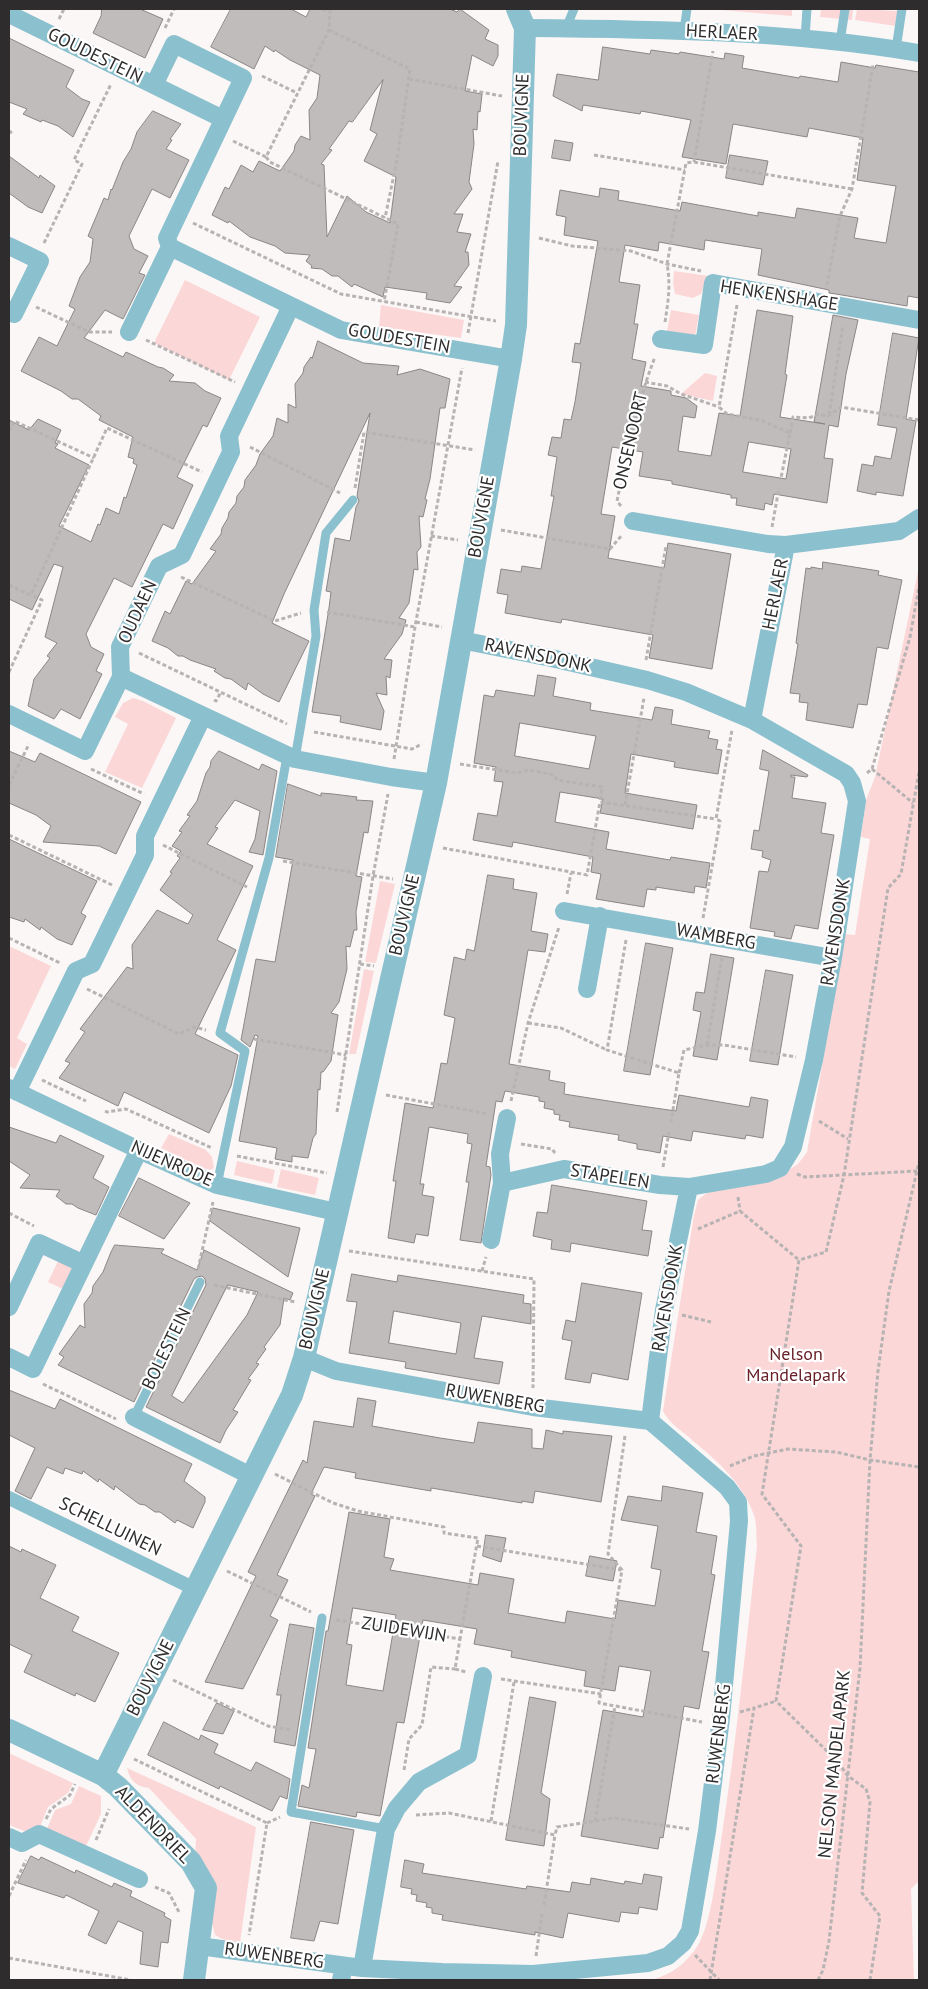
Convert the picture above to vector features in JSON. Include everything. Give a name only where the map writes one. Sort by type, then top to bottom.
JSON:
[{"type":"street","name":"GOUDESTEIN","points":[[9,14],[154,85],[220,126]]},
{"type":"street","name":"HERLAER","points":[[521,18],[566,28],[716,32],[805,38],[919,53]]},
{"type":"street","name":"BOUVIGNE","points":[[102,1776],[292,1395],[304,1358],[328,1248],[327,1210],[364,1091],[436,783],[511,359],[516,325],[519,233],[521,18]]},
{"type":"street","name":"GOUDESTEIN","points":[[130,332],[170,247],[167,238],[244,78],[174,44],[154,85]]},
{"type":"street","points":[[9,246],[40,261],[15,306]]},
{"type":"street","name":"GOUDESTEIN","points":[[170,247],[341,330],[511,359]]},
{"type":"street","name":"HENKENSHAGE","points":[[661,339],[704,345],[713,283],[919,320]]},
{"type":"street","points":[[230,444],[251,390],[291,306]]},
{"type":"street","name":"OUDAEN","points":[[85,751],[121,678],[120,647],[159,566],[182,555],[218,479],[230,444]]},
{"type":"street","name":"HERLAER","points":[[752,720],[786,545],[899,531],[919,518]]},
{"type":"street","points":[[633,521],[768,544],[786,545]]},
{"type":"street","name":"RAVENSDONK","points":[[462,635],[686,692],[752,720],[846,774],[852,783],[857,801],[833,958],[814,1060],[794,1147],[780,1168]]},
{"type":"street","points":[[121,678],[291,757],[391,777],[436,783]]},
{"type":"street","points":[[9,714],[85,751]]},
{"type":"street","points":[[145,836],[203,716]]},
{"type":"street","name":"NIJENRODE","points":[[145,836],[145,855],[92,964],[73,976],[26,1073],[13,1090],[138,1150],[217,1185],[327,1210]]},
{"type":"street","name":"WAMBERG","points":[[564,911],[630,921],[833,958]]},
{"type":"street","points":[[587,989],[600,916]]},
{"type":"street","points":[[492,1240],[502,1184],[500,1154],[507,1118]]},
{"type":"street","points":[[9,1357],[33,1369],[138,1150]]},
{"type":"street","points":[[689,1187],[766,1174],[780,1168]]},
{"type":"street","name":"STAPELEN","points":[[502,1184],[564,1169],[660,1185],[689,1187]]},
{"type":"street","name":"RAVENSDONK","points":[[650,1421],[664,1310],[689,1187]]},
{"type":"street","points":[[9,1307],[39,1243],[84,1264]]},
{"type":"street","name":"RUWENBERG","points":[[199,1946],[247,1952],[342,1973],[362,1968],[527,1976],[648,1963],[668,1956],[683,1943],[690,1931],[707,1832],[720,1725],[740,1521],[738,1502],[727,1487],[714,1475],[650,1421],[532,1406],[336,1371],[304,1358]]},
{"type":"street","points":[[134,1417],[254,1470]]},
{"type":"street","name":"SCHELLUINEN","points":[[9,1498],[195,1589]]},
{"type":"street","points":[[362,1968],[392,1818],[419,1782],[468,1755],[483,1676]]},
{"type":"street","name":"ALDENDRIEL","points":[[9,1730],[102,1776],[191,1862],[206,1888],[194,1980]]},
{"type":"street","points":[[9,1837],[22,1843],[39,1834],[139,1879]]},
{"type":"lane","points":[[566,28],[574,9]]},
{"type":"lane","points":[[684,31],[687,9]]},
{"type":"lane","points":[[805,38],[807,9]]},
{"type":"lane","points":[[840,42],[844,9]]},
{"type":"lane","points":[[896,49],[902,9]]},
{"type":"lane","points":[[217,1185],[245,1052],[220,1033],[269,858],[291,757],[300,730],[316,636],[314,610],[326,533],[353,500]]},
{"type":"lane","name":"BOLESTEIN","points":[[134,1417],[200,1282]]},
{"type":"lane","points":[[322,1618],[291,1812],[392,1818]]},
{"type":"path","points":[[266,157],[329,30],[329,10],[323,9]]},
{"type":"path","points":[[329,30],[410,69],[397,160],[385,218]]},
{"type":"path","points":[[694,162],[716,32]]},
{"type":"path","points":[[824,303],[840,216],[852,189],[876,47]]},
{"type":"path","points":[[36,259],[82,164],[74,160],[119,68]]},
{"type":"path","points":[[409,79],[504,96],[504,87]]},
{"type":"path","points":[[220,126],[266,157],[270,162],[398,224],[384,302]]},
{"type":"path","points":[[594,155],[685,170],[686,163],[694,162],[852,189]]},
{"type":"path","points":[[336,1114],[373,876],[415,627],[499,156]]},
{"type":"path","name":"ONSENOORT","points":[[633,521],[617,501],[645,382],[661,339],[669,297],[670,278],[668,264],[685,170]]},
{"type":"path","points":[[178,215],[341,294],[470,317]]},
{"type":"path","points":[[519,233],[572,246],[632,251],[668,264],[714,273],[713,283]]},
{"type":"path","points":[[718,407],[740,288]]},
{"type":"path","points":[[15,306],[89,332],[130,332],[251,390]]},
{"type":"path","points":[[828,416],[846,307]]},
{"type":"path","points":[[645,382],[667,386],[681,394],[718,407],[727,414],[760,420],[790,433]]},
{"type":"path","points":[[781,478],[793,418],[809,418],[818,414],[828,416],[841,407],[919,420]]},
{"type":"path","points":[[9,431],[14,421],[94,458]]},
{"type":"path","points":[[31,595],[108,428],[218,479]]},
{"type":"path","points":[[230,444],[353,500],[364,432],[494,453]]},
{"type":"path","points":[[768,544],[779,488]]},
{"type":"path","points":[[431,536],[479,535],[610,549],[633,521]]},
{"type":"path","points":[[625,805],[669,528]]},
{"type":"path","points":[[159,566],[275,621],[314,610],[415,627]]},
{"type":"path","points":[[9,585],[42,600],[9,672]]},
{"type":"path","points":[[852,783],[872,769],[910,637],[919,587]]},
{"type":"path","points":[[416,622],[462,635]]},
{"type":"path","points":[[120,647],[143,654],[300,730],[396,746]]},
{"type":"path","points":[[216,701],[221,692]]},
{"type":"path","points":[[716,819],[735,712]]},
{"type":"path","points":[[9,786],[36,728]]},
{"type":"path","points":[[85,751],[80,764],[161,802]]},
{"type":"path","points":[[422,844],[587,876],[602,787],[557,780],[554,775],[529,770],[517,773],[440,760]]},
{"type":"path","points":[[872,769],[914,804]]},
{"type":"path","points":[[799,1260],[826,1252],[844,1174],[888,888],[901,874],[919,772]]},
{"type":"path","points":[[600,802],[720,821],[701,934]]},
{"type":"path","points":[[9,835],[127,892]]},
{"type":"path","points":[[145,836],[259,892]]},
{"type":"path","points":[[269,858],[413,881]]},
{"type":"path","points":[[364,1091],[507,1118],[528,1023],[564,911]]},
{"type":"path","points":[[607,1050],[630,921]]},
{"type":"path","points":[[9,938],[73,976],[179,1034],[194,1027],[346,1055]]},
{"type":"path","points":[[708,1045],[726,938]]},
{"type":"path","points":[[528,1023],[560,1028],[607,1050],[679,1073]]},
{"type":"path","points":[[671,1122],[684,1050],[708,1045],[724,1045],[814,1060]]},
{"type":"path","points":[[26,1073],[89,1103]]},
{"type":"path","points":[[98,1108],[107,1112],[126,1109],[224,1154],[327,1173]]},
{"type":"path","points":[[803,1112],[848,1139]]},
{"type":"path","points":[[660,1185],[669,1132]]},
{"type":"path","points":[[502,1140],[552,1150],[564,1169]]},
{"type":"path","name":"NELSON MANDELAPARK","points":[[818,1980],[829,1942],[860,1668],[870,1460],[878,1370],[889,1291],[919,1162]]},
{"type":"path","points":[[327,1210],[327,1173],[329,1163]]},
{"type":"path","points":[[780,1168],[805,1177],[917,1171]]},
{"type":"path","points":[[217,1185],[198,1269],[200,1282],[315,1307]]},
{"type":"path","points":[[678,1238],[740,1211],[799,1260]]},
{"type":"path","points":[[9,1213],[34,1225],[39,1243]]},
{"type":"path","points":[[328,1248],[534,1279],[532,1406]]},
{"type":"path","points":[[776,1701],[801,1546],[762,1494],[799,1260]]},
{"type":"path","points":[[664,1310],[711,1322]]},
{"type":"path","points":[[33,1369],[38,1381],[119,1421],[134,1417]]},
{"type":"path","points":[[622,1570],[608,1554],[628,1418]]},
{"type":"path","points":[[714,1475],[768,1452],[788,1449],[836,1452],[870,1460],[919,1467]]},
{"type":"path","points":[[254,1470],[358,1511],[444,1527],[444,1533],[478,1538],[460,1639]]},
{"type":"path","points":[[477,1546],[622,1570]]},
{"type":"path","name":"ZUIDEWIJN","points":[[208,1562],[322,1618],[460,1639],[456,1669],[514,1682],[600,1694]]},
{"type":"path","points":[[622,1570],[599,1703],[720,1725]]},
{"type":"path","points":[[456,1669],[431,1667],[422,1724],[410,1739],[392,1818],[448,1813],[556,1835]]},
{"type":"path","points":[[154,1671],[268,1726],[304,1732]]},
{"type":"path","points":[[491,1821],[514,1682]]},
{"type":"path","points":[[776,1701],[837,1761],[848,1776],[866,1789],[870,1802],[862,1893],[880,1916],[870,1980]]},
{"type":"path","points":[[710,1980],[754,1708],[776,1701]]},
{"type":"path","points":[[595,1821],[615,1706]]},
{"type":"path","points":[[115,1750],[267,1823],[247,1952]]},
{"type":"path","points":[[9,1896],[51,1810],[70,1795],[102,1776]]},
{"type":"path","points":[[89,1857],[102,1776]]},
{"type":"path","points":[[544,1905],[557,1827],[614,1818],[707,1832]]},
{"type":"path","points":[[139,1879],[169,1893],[182,1917],[202,1919]]},
{"type":"path","points":[[527,1976],[542,1914]]},
{"type":"path","points":[[683,1943],[719,1980]]},
{"type":"path","points":[[9,1958],[131,1980]]},
{"type":"green space","points":[[709,9],[792,9],[792,16]]},
{"type":"green space","points":[[821,9],[853,9],[852,20],[820,17]]},
{"type":"green space","points":[[857,9],[898,11],[896,26],[855,20]]},
{"type":"green space","points":[[674,271],[708,276],[701,294],[693,298],[675,294],[673,283]]},
{"type":"green space","points":[[185,280],[260,317],[229,380],[154,343]]},
{"type":"green space","points":[[381,305],[464,320],[461,338],[379,327]]},
{"type":"green space","points":[[671,310],[699,315],[695,336],[667,331]]},
{"type":"green space","points":[[705,373],[717,376],[713,401],[681,394]]},
{"type":"green space","name":"Nelson Mandelapark","points":[[919,567],[919,1881],[911,1889],[914,1980],[651,1980],[672,1971],[689,1957],[698,1945],[707,1923],[716,1880],[731,1767],[757,1546],[754,1515],[743,1493],[729,1474],[712,1457],[672,1424],[663,1411],[694,1215],[698,1200],[711,1190],[776,1178],[798,1164],[807,1152],[845,934],[855,935],[870,839],[861,837],[866,800],[875,777]]},
{"type":"green space","points":[[133,698],[176,718],[142,788],[105,772],[128,724],[115,717],[123,703]]},
{"type":"green space","points":[[380,881],[395,884],[376,963],[365,962]]},
{"type":"green space","points":[[9,946],[51,966],[17,1038],[27,1044],[15,1069],[9,1066]]},
{"type":"green space","points":[[364,969],[374,971],[356,1054],[349,1054]]},
{"type":"green space","points":[[169,1134],[206,1150],[212,1157],[214,1168],[210,1170],[205,1169],[161,1148]]},
{"type":"green space","points":[[237,1161],[275,1170],[272,1184],[234,1175]]},
{"type":"green space","points":[[281,1169],[319,1178],[315,1195],[277,1187]]},
{"type":"green space","points":[[58,1261],[75,1269],[65,1290],[48,1282]]},
{"type":"green space","points":[[9,1753],[73,1783],[68,1793],[48,1807],[39,1829],[27,1832],[9,1825]]},
{"type":"green space","points":[[127,1768],[256,1827],[240,1943],[226,1941],[215,1935],[195,1857],[196,1839],[149,1788],[134,1782]]},
{"type":"green space","points":[[79,1786],[101,1796],[101,1814],[86,1846],[47,1829],[55,1810],[71,1804]]},
{"type":"building","points":[[102,9],[140,9],[163,19],[145,58],[93,33],[101,16]]},
{"type":"building","points":[[231,9],[291,9],[306,17],[310,9],[450,9],[457,12],[460,9],[489,30],[485,39],[498,45],[498,56],[493,66],[472,55],[465,91],[482,94],[480,112],[478,111],[477,130],[473,129],[474,144],[469,182],[472,189],[454,214],[463,214],[457,232],[471,234],[465,252],[468,252],[469,265],[454,286],[462,287],[450,303],[426,299],[427,293],[385,287],[383,297],[354,284],[352,287],[338,276],[332,276],[322,269],[311,268],[312,266],[306,261],[310,255],[285,253],[275,246],[250,237],[229,221],[228,223],[212,215],[225,187],[229,189],[241,165],[253,172],[259,161],[280,171],[294,151],[295,145],[301,136],[310,140],[309,110],[317,98],[320,75],[265,46],[254,69],[211,47]],"holes":[[[383,80],[370,130],[377,134],[364,161],[396,177],[390,223],[366,212],[347,196],[327,237],[324,165],[321,164],[332,150],[329,149],[349,121],[352,122]]]},
{"type":"building","points":[[9,38],[74,70],[66,87],[82,99],[90,102],[73,137],[58,126],[42,120],[41,122],[23,114],[27,109],[9,102]]},
{"type":"building","points":[[603,47],[650,54],[651,50],[679,54],[680,52],[724,59],[725,53],[744,56],[742,68],[799,78],[800,76],[838,82],[841,62],[875,68],[876,65],[919,72],[919,298],[908,296],[907,306],[829,293],[829,290],[758,275],[762,249],[705,240],[704,250],[659,242],[658,251],[625,245],[619,282],[640,285],[634,324],[638,324],[632,359],[646,362],[641,386],[671,391],[671,395],[686,398],[697,406],[695,418],[683,416],[678,451],[711,456],[719,413],[740,416],[757,310],[793,316],[785,374],[787,375],[780,417],[825,424],[814,422],[833,315],[858,320],[846,374],[838,427],[829,425],[824,458],[833,459],[827,503],[774,494],[772,505],[765,503],[764,510],[736,505],[737,498],[731,498],[731,495],[672,484],[672,481],[639,476],[643,452],[612,447],[601,514],[615,516],[608,558],[664,568],[668,543],[731,554],[712,669],[649,658],[653,635],[562,619],[561,623],[505,613],[508,595],[497,593],[501,569],[521,572],[522,566],[541,569],[554,496],[551,496],[557,457],[548,455],[552,437],[561,438],[564,419],[571,420],[575,402],[581,363],[572,362],[575,343],[580,344],[598,241],[564,235],[566,217],[556,215],[560,190],[599,197],[600,188],[619,191],[618,200],[680,211],[682,202],[758,216],[758,212],[795,218],[797,208],[858,218],[854,238],[886,243],[896,186],[857,180],[863,138],[809,128],[807,137],[733,124],[726,164],[682,157],[691,120],[641,111],[640,114],[583,105],[582,111],[553,96],[557,74],[598,80]],"holes":[[[749,442],[791,449],[786,479],[743,472]]]},
{"type":"building","points":[[153,111],[181,124],[170,139],[172,140],[166,149],[189,160],[170,198],[152,189],[129,236],[134,249],[148,256],[139,273],[145,275],[123,319],[105,310],[84,338],[123,357],[126,352],[163,368],[174,375],[169,381],[195,383],[205,391],[221,398],[207,427],[203,425],[177,477],[193,485],[173,529],[163,524],[132,587],[114,578],[86,634],[91,647],[104,654],[96,671],[102,674],[80,719],[61,709],[54,719],[28,706],[34,679],[50,658],[47,656],[57,643],[45,637],[63,567],[54,564],[32,610],[9,599],[9,420],[29,430],[38,419],[61,430],[55,443],[58,444],[55,448],[89,465],[59,526],[91,542],[106,508],[119,514],[124,497],[126,498],[137,465],[133,463],[134,459],[128,457],[133,437],[99,420],[101,416],[78,399],[72,399],[61,391],[21,371],[39,337],[57,346],[75,309],[69,306],[80,277],[90,262],[93,239],[88,236],[104,198],[108,200],[111,189],[131,149],[137,132]]},
{"type":"building","points":[[555,140],[573,143],[570,161],[552,158]]},
{"type":"building","points":[[730,155],[768,161],[763,185],[726,178]]},
{"type":"building","points":[[9,156],[39,178],[40,175],[55,186],[42,213],[28,207],[9,193]]},
{"type":"building","points":[[893,333],[919,338],[906,419],[916,421],[903,496],[876,492],[876,495],[857,491],[862,464],[873,466],[875,456],[891,459],[897,428],[878,425]]},
{"type":"building","points":[[318,341],[363,363],[399,366],[397,375],[420,369],[450,379],[445,408],[440,408],[430,479],[425,499],[427,500],[423,517],[419,516],[421,547],[417,552],[418,570],[414,569],[409,603],[399,618],[406,620],[402,634],[384,659],[392,660],[390,678],[386,676],[387,695],[376,693],[384,711],[381,730],[340,722],[341,716],[312,712],[329,608],[331,592],[326,591],[335,538],[350,541],[356,507],[359,501],[357,496],[370,413],[272,623],[309,641],[279,702],[263,694],[248,683],[246,690],[231,679],[225,678],[214,671],[216,669],[183,656],[178,656],[168,648],[152,641],[165,611],[170,614],[186,581],[192,584],[216,551],[210,549],[221,534],[229,512],[244,487],[245,480],[273,436],[277,418],[288,423],[288,404],[296,408],[295,384],[303,373],[304,367],[312,358]]},
{"type":"building","points":[[823,562],[879,571],[878,575],[902,580],[888,649],[877,647],[867,705],[858,704],[853,728],[806,720],[808,703],[799,702],[800,694],[790,693],[798,644],[796,643],[806,568],[822,569]]},
{"type":"building","points":[[538,675],[556,678],[553,696],[591,703],[590,710],[652,720],[655,707],[673,710],[671,724],[710,731],[708,738],[718,740],[716,749],[722,750],[718,774],[674,767],[675,762],[631,754],[625,793],[697,805],[693,829],[600,813],[603,799],[560,792],[555,822],[609,832],[606,849],[670,860],[671,857],[710,863],[706,888],[695,886],[694,893],[656,887],[656,890],[647,889],[644,907],[596,899],[601,874],[591,872],[593,857],[513,842],[512,847],[473,840],[478,813],[497,816],[503,782],[494,781],[496,767],[474,763],[484,695],[494,697],[496,690],[534,696]],"holes":[[[520,723],[596,736],[589,769],[515,756]]]},
{"type":"building","points":[[763,750],[808,775],[807,777],[791,775],[791,777],[795,777],[792,798],[826,803],[821,833],[834,835],[818,929],[795,925],[791,939],[774,936],[775,932],[750,928],[759,871],[768,872],[771,860],[762,857],[763,851],[751,849],[754,830],[759,831],[769,771],[760,769]]},
{"type":"building","points":[[9,751],[35,762],[40,753],[141,802],[116,854],[99,846],[43,842],[51,826],[36,815],[9,803]]},
{"type":"building","points":[[219,751],[259,770],[262,764],[277,771],[263,855],[249,852],[255,839],[260,811],[235,800],[215,827],[218,828],[207,844],[253,866],[217,940],[236,950],[195,1034],[238,1055],[231,1086],[209,1133],[124,1092],[118,1106],[59,1078],[70,1063],[65,1061],[85,1032],[80,1029],[127,967],[133,969],[132,945],[157,910],[188,924],[193,915],[160,890],[180,858],[177,856],[181,851],[172,846],[182,832],[179,831],[190,816],[187,815],[197,801],[211,761]]},
{"type":"building","points":[[288,784],[321,796],[321,793],[333,794],[357,797],[356,800],[373,801],[368,833],[364,832],[356,876],[362,877],[356,912],[357,930],[354,930],[350,947],[346,946],[347,969],[339,1002],[331,1013],[338,1015],[331,1061],[321,1072],[320,1090],[318,1089],[316,1134],[313,1138],[308,1158],[292,1156],[292,1162],[275,1159],[277,1148],[239,1141],[258,1036],[255,1035],[250,1047],[241,1040],[256,959],[275,962],[293,860],[276,857]]},
{"type":"building","points":[[9,839],[97,881],[81,913],[86,916],[72,945],[57,939],[41,927],[40,930],[25,919],[24,922],[9,917]]},
{"type":"building","points":[[488,875],[514,879],[513,889],[537,893],[531,931],[548,934],[545,952],[528,950],[509,1064],[550,1071],[549,1080],[565,1083],[564,1094],[676,1111],[679,1095],[749,1107],[751,1097],[768,1100],[763,1138],[746,1135],[745,1139],[693,1131],[691,1141],[663,1136],[660,1153],[637,1149],[637,1144],[618,1140],[619,1135],[569,1127],[570,1122],[559,1120],[560,1115],[554,1114],[554,1110],[544,1108],[545,1102],[539,1101],[539,1097],[505,1091],[502,1102],[496,1101],[486,1166],[490,1167],[491,1175],[481,1243],[460,1240],[469,1182],[466,1182],[472,1144],[467,1143],[468,1134],[429,1127],[420,1184],[424,1184],[422,1195],[434,1197],[428,1236],[416,1234],[414,1243],[388,1238],[396,1181],[393,1181],[405,1103],[433,1108],[441,1063],[447,1064],[455,1018],[444,1015],[454,957],[465,960],[467,949],[474,951]]},
{"type":"building","points":[[646,943],[673,948],[650,1075],[624,1071]]},
{"type":"building","points":[[711,954],[734,958],[717,1060],[693,1056],[701,1012],[693,1010],[696,992],[704,993]]},
{"type":"building","points":[[766,970],[793,975],[778,1065],[750,1061]]},
{"type":"building","points":[[9,1127],[56,1143],[60,1135],[104,1156],[93,1178],[109,1187],[96,1215],[72,1204],[66,1204],[56,1196],[60,1190],[20,1188],[30,1175],[9,1161]]},
{"type":"building","points":[[139,1178],[190,1203],[164,1239],[119,1216]]},
{"type":"building","points":[[552,1185],[647,1201],[642,1230],[652,1231],[648,1256],[571,1243],[570,1252],[551,1249],[552,1240],[533,1236],[537,1212],[547,1213]]},
{"type":"building","points":[[213,1208],[300,1228],[288,1277],[210,1221]]},
{"type":"building","points":[[115,1245],[164,1249],[161,1253],[197,1270],[204,1250],[293,1293],[290,1300],[284,1298],[280,1325],[264,1347],[266,1349],[256,1363],[259,1364],[248,1379],[251,1380],[233,1410],[238,1412],[220,1443],[146,1407],[206,1285],[205,1279],[202,1276],[194,1279],[134,1402],[58,1365],[64,1357],[59,1354],[80,1325],[85,1328],[84,1304],[103,1272]],"holes":[[[228,1285],[258,1292],[247,1315],[183,1403],[172,1396]]]},
{"type":"building","points":[[352,1274],[397,1282],[398,1275],[524,1295],[523,1303],[531,1304],[531,1324],[482,1316],[474,1358],[503,1362],[499,1384],[405,1368],[406,1362],[349,1353],[357,1302],[347,1301]],"holes":[[[394,1311],[461,1323],[456,1354],[389,1343]]]},
{"type":"building","points":[[582,1283],[642,1293],[628,1380],[592,1373],[590,1383],[565,1379],[572,1341],[562,1339],[566,1320],[575,1322]]},
{"type":"building","points":[[9,1390],[55,1409],[60,1399],[192,1464],[184,1481],[205,1497],[205,1502],[193,1528],[177,1520],[175,1523],[160,1512],[155,1512],[145,1505],[139,1504],[115,1486],[114,1490],[99,1479],[98,1482],[83,1471],[82,1474],[65,1468],[63,1474],[47,1467],[31,1499],[15,1491],[35,1448],[9,1435]]},
{"type":"building","points":[[358,1398],[376,1401],[372,1426],[440,1438],[474,1443],[478,1422],[532,1429],[532,1448],[543,1449],[546,1430],[563,1434],[563,1431],[612,1436],[601,1502],[535,1491],[533,1503],[522,1501],[522,1503],[431,1488],[431,1491],[355,1478],[356,1473],[324,1467],[311,1494],[315,1496],[277,1575],[288,1580],[270,1616],[278,1620],[243,1689],[205,1682],[256,1576],[248,1572],[303,1460],[307,1463],[314,1421],[353,1427]]},
{"type":"building","points":[[663,1486],[703,1493],[696,1532],[717,1536],[711,1574],[715,1575],[702,1651],[709,1652],[699,1709],[684,1706],[663,1838],[660,1837],[658,1849],[581,1836],[603,1710],[643,1717],[651,1671],[619,1666],[615,1691],[584,1686],[586,1671],[511,1657],[512,1651],[474,1644],[477,1629],[423,1620],[404,1723],[397,1722],[380,1816],[357,1812],[356,1817],[298,1806],[302,1785],[309,1788],[316,1749],[308,1748],[326,1631],[328,1631],[349,1512],[390,1519],[384,1557],[394,1559],[390,1570],[478,1585],[480,1573],[514,1579],[508,1613],[565,1623],[567,1611],[615,1619],[618,1600],[655,1606],[661,1570],[651,1568],[658,1526],[621,1520],[628,1496],[661,1501]],"holes":[[[353,1608],[396,1615],[383,1691],[346,1685],[352,1645],[347,1644]]]},
{"type":"building","points":[[486,1535],[506,1538],[501,1562],[483,1556]]},
{"type":"building","points":[[9,1546],[21,1552],[22,1549],[56,1565],[40,1598],[79,1617],[72,1631],[119,1653],[95,1702],[76,1693],[75,1696],[24,1672],[32,1655],[9,1644]]},
{"type":"building","points":[[590,1556],[617,1561],[613,1581],[586,1576]]},
{"type":"building","points":[[290,1624],[314,1628],[295,1746],[274,1742],[281,1695],[277,1695]]},
{"type":"building","points":[[530,1697],[556,1702],[541,1793],[550,1799],[544,1846],[506,1840]]},
{"type":"building","points":[[217,1703],[234,1711],[223,1734],[203,1730]]},
{"type":"building","points":[[164,1722],[199,1740],[201,1735],[218,1744],[214,1753],[251,1771],[256,1762],[290,1779],[287,1799],[280,1796],[272,1811],[220,1786],[219,1789],[148,1755]]},
{"type":"building","points":[[311,1822],[354,1830],[338,1924],[320,1921],[314,1941],[291,1938]]},
{"type":"building","points":[[31,1856],[39,1860],[41,1857],[75,1873],[76,1870],[112,1887],[114,1883],[132,1891],[130,1896],[165,1913],[164,1916],[171,1920],[168,1943],[161,1942],[158,1967],[140,1964],[143,1932],[118,1921],[106,1944],[88,1935],[99,1911],[66,1895],[64,1898],[18,1883]]},
{"type":"building","points":[[405,1860],[424,1864],[422,1873],[526,1889],[527,1886],[570,1892],[572,1882],[590,1885],[591,1878],[624,1884],[625,1881],[642,1884],[644,1874],[662,1877],[657,1910],[639,1907],[638,1914],[621,1912],[619,1922],[568,1913],[563,1938],[535,1932],[535,1935],[442,1920],[443,1915],[432,1913],[432,1908],[426,1907],[427,1903],[416,1901],[417,1895],[411,1894],[412,1889],[401,1887]]}]
